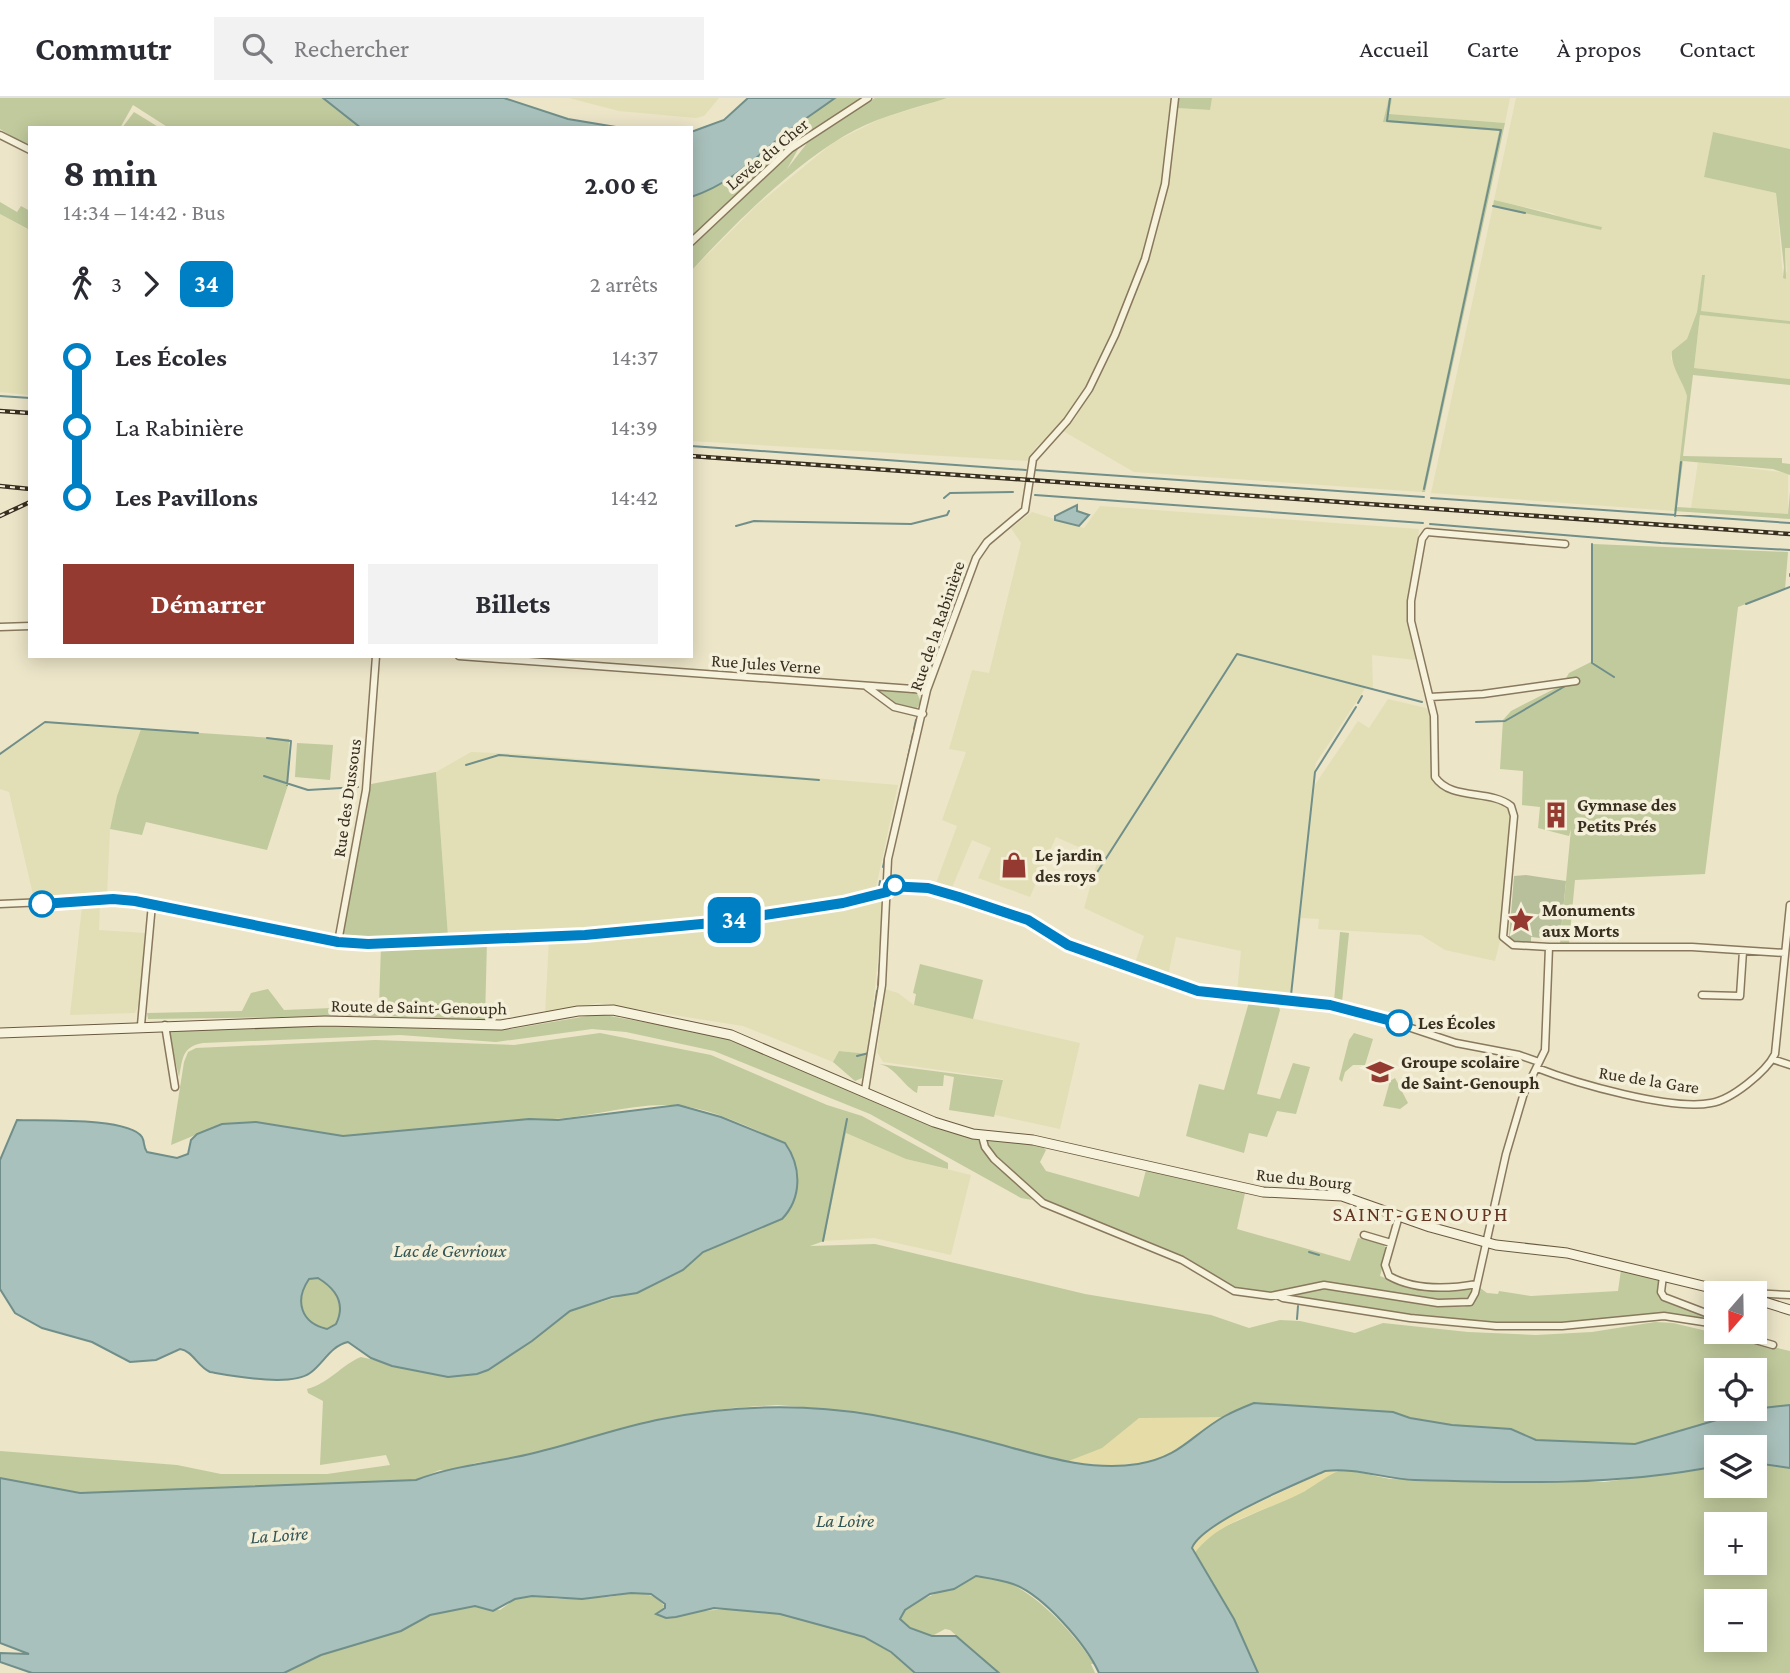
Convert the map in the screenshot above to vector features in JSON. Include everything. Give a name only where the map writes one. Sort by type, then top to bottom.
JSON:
[{"type":"street","name":"Levée du Cher","points":[[693,240],[790,149],[868,98]]},
{"type":"street","name":"Rue de la Rabinière","points":[[865,1090],[882,985],[888,859],[928,690],[976,558],[987,542],[1025,510],[1033,459],[1080,404],[1115,335],[1157,222],[1175,98]]},
{"type":"street","points":[[0,135],[28,149]]},
{"type":"street","points":[[1565,544],[1425,533],[1410,607],[1414,641],[1435,723],[1437,780],[1444,787],[1502,801],[1514,811],[1503,937],[1513,945],[1692,947],[1785,953]]},
{"type":"street","points":[[0,627],[28,626]]},
{"type":"street","name":"Rue des Dussous","points":[[338,942],[367,781],[376,658]]},
{"type":"street","name":"Rue Jules Verne","points":[[487,658],[928,690]]},
{"type":"street","points":[[1430,697],[1482,694],[1576,681]]},
{"type":"street","name":"Rue Jules Verne","points":[[862,685],[878,693],[894,707],[923,714]]},
{"type":"street","name":"Rue de la Gare","points":[[0,904],[113,899],[152,904],[338,942],[368,944],[595,934],[744,919],[843,903],[888,889],[928,888],[1028,920],[1068,945],[1198,991],[1357,1010],[1456,1043],[1519,1055],[1538,1065],[1616,1092],[1698,1104],[1725,1098],[1773,1059]]},
{"type":"street","points":[[141,1026],[152,904]]},
{"type":"street","points":[[1790,905],[1777,1048],[1773,1059],[1790,1065]]},
{"type":"street","points":[[1277,1295],[1324,1285],[1462,1304],[1472,1300],[1506,1154],[1524,1093],[1546,1042],[1549,947]]},
{"type":"street","points":[[1702,995],[1740,996],[1742,951]]},
{"type":"street","name":"Route de Saint-Genouph","points":[[0,1033],[165,1025],[369,1020],[501,1025],[578,1011],[613,1010],[731,1035],[865,1090],[934,1122],[982,1136]]},
{"type":"street","points":[[165,1025],[175,1087]]},
{"type":"street","points":[[982,1136],[985,1147],[1003,1168],[1051,1208],[1182,1260],[1231,1289],[1374,1313],[1496,1326],[1586,1325],[1664,1316],[1704,1323]]},
{"type":"street","name":"Rue du Bourg","points":[[982,1136],[1033,1140],[1263,1192],[1342,1196],[1485,1242],[1567,1253],[1704,1286]]},
{"type":"street","points":[[1399,1216],[1385,1265],[1392,1278],[1449,1288],[1477,1284]]},
{"type":"street","points":[[1364,1235],[1391,1243]]},
{"type":"street","points":[[1663,1276],[1661,1292],[1664,1297],[1704,1312]]},
{"type":"street","points":[[1768,1294],[1790,1295]]},
{"type":"street","points":[[1768,1303],[1790,1310]]},
{"type":"street","points":[[1768,1344],[1773,1345]]},
{"type":"shaded area","points":[[569,98],[719,98],[704,116],[696,118],[619,111]]},
{"type":"shaded area","points":[[947,98],[1171,98],[1160,199],[1123,311],[1092,378],[1063,425],[1037,446],[1028,461],[693,441],[693,269],[757,205],[834,142],[880,119]]},
{"type":"shaded area","points":[[1212,98],[1389,98],[1384,122],[1499,130],[1422,492],[1134,472],[1063,431],[1076,417],[1106,364],[1155,239],[1170,174],[1177,108],[1209,110]]},
{"type":"shaded area","points":[[1392,98],[1510,98],[1505,123],[1388,114]]},
{"type":"shaded area","points":[[1516,98],[1790,98],[1790,149],[1713,132],[1704,177],[1776,193],[1783,278],[1787,271],[1785,247],[1790,248],[1790,321],[1700,311],[1705,276],[1702,275],[1697,312],[1687,339],[1672,351],[1671,359],[1682,377],[1687,396],[1674,511],[1431,493],[1493,206],[1601,230],[1601,227],[1563,219],[1552,213],[1494,200]]},
{"type":"shaded area","points":[[0,214],[28,228],[28,395],[0,392]]},
{"type":"shaded area","points":[[1700,315],[1790,324],[1790,379],[1694,368]]},
{"type":"shaded area","points":[[1698,462],[1788,473],[1788,514],[1691,508]]},
{"type":"shaded area","points":[[1100,506],[1419,529],[1411,607],[1417,655],[1415,660],[1372,655],[1373,688],[1366,687],[1316,763],[1312,789],[1358,721],[1369,728],[1388,699],[1426,708],[1434,716],[1434,771],[1440,784],[1497,799],[1514,811],[1504,939],[1500,941],[1495,961],[1445,950],[1421,935],[1318,929],[1319,919],[1301,918],[1292,995],[1237,993],[1241,951],[1176,937],[1168,976],[1135,963],[1144,936],[1084,908],[1099,856],[1056,837],[1030,897],[978,878],[991,848],[972,840],[951,890],[935,886],[957,826],[942,820],[966,752],[949,749],[972,670],[989,673],[1021,543],[1011,528],[1032,512],[1084,528]]},
{"type":"shaded area","points":[[48,722],[141,729],[117,796],[110,829],[107,896],[34,899],[9,792],[0,789],[0,752]]},
{"type":"shaded area","points":[[471,752],[898,785],[875,892],[712,921],[569,934],[448,936],[436,772]]},
{"type":"shaded area","points":[[877,897],[884,899],[868,1054],[839,1051],[833,1062],[743,1026],[598,1003],[545,1014],[549,939],[729,924],[821,910]]},
{"type":"shaded area","points":[[100,904],[99,930],[145,933],[139,1005],[135,1013],[70,1015],[82,906]]},
{"type":"shaded area","points":[[885,989],[898,993],[914,1005],[1080,1043],[1060,1129],[995,1115],[1003,1079],[883,1062],[877,1052]]},
{"type":"shaded area","points":[[846,1133],[906,1159],[971,1175],[951,1255],[874,1238],[824,1241]]},
{"type":"green space","points":[[0,98],[323,98],[358,126],[166,126],[133,105],[121,126],[28,126],[28,147],[0,129]]},
{"type":"green space","points":[[835,98],[864,98],[786,149],[693,237],[693,196],[737,173],[784,134]]},
{"type":"green space","points":[[875,98],[947,98],[877,120],[834,142],[768,194],[693,269],[693,244],[801,144],[787,169],[811,138]]},
{"type":"green space","points":[[1178,98],[1212,98],[1210,110],[1177,108]]},
{"type":"green space","points":[[1389,98],[1392,98],[1389,114],[1505,123],[1425,492],[1422,492],[1499,131],[1383,122]]},
{"type":"green space","points":[[134,112],[157,126],[124,126]]},
{"type":"green space","points":[[1713,132],[1790,149],[1790,248],[1785,248],[1786,279],[1783,278],[1776,193],[1704,177]]},
{"type":"green space","points":[[1494,200],[1602,227],[1601,230],[1493,206]]},
{"type":"green space","points":[[0,202],[17,212],[21,206],[28,210],[28,229],[0,214]]},
{"type":"green space","points":[[1702,275],[1705,275],[1701,311],[1790,321],[1790,324],[1700,315],[1694,368],[1790,379],[1790,385],[1693,375],[1683,456],[1782,458],[1782,463],[1790,464],[1790,475],[1773,469],[1683,461],[1677,507],[1788,514],[1790,492],[1790,519],[1674,511],[1687,396],[1673,362],[1672,351],[1687,339],[1697,312]]},
{"type":"green space","points":[[1593,544],[1788,552],[1785,589],[1738,607],[1705,874],[1575,880],[1569,943],[1560,944],[1571,829],[1569,836],[1538,828],[1540,807],[1522,805],[1523,771],[1500,769],[1503,720],[1511,711],[1562,685],[1569,673],[1593,661]]},
{"type":"green space","points":[[877,689],[916,691],[921,702],[917,708],[905,708]]},
{"type":"green space","points":[[141,729],[289,739],[288,785],[267,850],[146,822],[142,835],[110,829],[117,796]]},
{"type":"green space","points":[[297,743],[333,745],[330,780],[295,777]]},
{"type":"green space","points":[[436,772],[448,936],[384,941],[348,940],[342,930],[371,784]]},
{"type":"green space","points":[[1526,875],[1566,881],[1560,940],[1531,937],[1531,943],[1511,941],[1509,938],[1514,876]]},
{"type":"green space","points":[[1340,932],[1349,933],[1342,1002],[1334,1001]]},
{"type":"green space","points":[[487,940],[485,1020],[379,1016],[148,1019],[147,1013],[242,1011],[251,993],[268,989],[284,1010],[379,1006],[381,946]]},
{"type":"green space","points":[[920,964],[983,980],[973,1019],[914,1005],[916,994],[913,993]]},
{"type":"green space","points":[[1249,1002],[1277,1003],[1280,1010],[1257,1094],[1280,1099],[1293,1063],[1310,1067],[1296,1114],[1277,1111],[1267,1137],[1249,1133],[1244,1153],[1186,1136],[1199,1084],[1224,1090]]},
{"type":"green space","points":[[599,1014],[731,1038],[976,1138],[1032,1200],[1021,1198],[870,1114],[714,1051],[626,1032],[592,1029],[496,1042],[400,1035],[203,1043],[187,1051],[179,1077],[169,1033],[171,1029],[375,1024],[511,1029]]},
{"type":"green space","points":[[600,1033],[711,1055],[827,1105],[862,1116],[948,1163],[948,1169],[906,1159],[846,1133],[824,1241],[810,1246],[875,1244],[1085,1294],[1211,1315],[1249,1328],[1280,1320],[1300,1321],[1355,1333],[1383,1323],[1468,1332],[1536,1335],[1592,1332],[1655,1322],[1673,1323],[1704,1330],[1704,1344],[1761,1344],[1790,1351],[1790,1405],[1767,1408],[1767,1358],[1704,1358],[1704,1421],[1713,1421],[1635,1444],[1536,1440],[1511,1429],[1452,1425],[1410,1418],[1393,1412],[1254,1403],[1224,1417],[1173,1455],[1066,1462],[921,1424],[828,1409],[777,1405],[732,1408],[660,1419],[523,1456],[475,1463],[453,1471],[440,1470],[416,1480],[80,1493],[0,1478],[0,1451],[177,1465],[221,1474],[327,1474],[390,1465],[386,1455],[320,1465],[323,1401],[308,1393],[307,1389],[322,1383],[361,1357],[448,1377],[488,1370],[570,1311],[648,1288],[683,1270],[703,1252],[728,1239],[785,1143],[726,1118],[689,1107],[669,1105],[629,1108],[569,1118],[529,1119],[343,1136],[256,1122],[222,1124],[171,1145],[184,1062],[188,1052],[196,1048],[375,1040],[514,1045]]},
{"type":"green space","points":[[1354,1033],[1373,1039],[1365,1065],[1353,1065],[1345,1072],[1342,1082],[1339,1079],[1349,1040]]},
{"type":"green space","points":[[839,1051],[868,1054],[862,1078],[855,1081],[833,1062]]},
{"type":"green space","points":[[879,1064],[1003,1080],[994,1117],[949,1110],[954,1077],[944,1075],[943,1086],[918,1086],[917,1093],[895,1072]]},
{"type":"green space","points":[[1395,1078],[1408,1103],[1400,1109],[1383,1106],[1390,1081]]},
{"type":"green space","points":[[990,1140],[1042,1146],[1046,1150],[1040,1162],[1046,1171],[1139,1197],[1146,1170],[1245,1193],[1237,1229],[1350,1261],[1358,1238],[1383,1243],[1387,1251],[1380,1276],[1426,1289],[1449,1291],[1472,1287],[1474,1290],[1468,1300],[1461,1302],[1322,1283],[1266,1293],[1234,1288],[1182,1256],[1048,1202],[994,1159],[987,1142]]},
{"type":"green space","points":[[1621,1270],[1659,1278],[1659,1296],[1663,1300],[1704,1314],[1704,1321],[1643,1318],[1492,1325],[1402,1316],[1282,1297],[1316,1287],[1463,1307],[1474,1304],[1479,1287],[1487,1293],[1498,1294],[1499,1291],[1531,1296],[1618,1291]]},
{"type":"green space","points":[[318,1278],[330,1287],[338,1298],[339,1317],[336,1324],[327,1329],[311,1322],[301,1302],[309,1279]]},
{"type":"green space","points":[[1767,1465],[1790,1468],[1790,1673],[1258,1673],[1234,1619],[1193,1555],[1204,1539],[1226,1526],[1305,1491],[1316,1481],[1342,1469],[1390,1479],[1605,1482],[1704,1468],[1704,1498],[1767,1498]]},
{"type":"green space","points":[[972,1577],[989,1577],[1007,1582],[1042,1604],[1084,1650],[1094,1664],[1091,1664],[1095,1673],[999,1673],[950,1630],[945,1629],[932,1636],[910,1628],[900,1619],[910,1606]]},
{"type":"green space","points":[[631,1593],[653,1597],[676,1617],[698,1612],[750,1610],[806,1618],[832,1625],[877,1643],[915,1673],[284,1673],[321,1655],[401,1631],[430,1615],[475,1606],[500,1610],[515,1599],[532,1596],[557,1599],[609,1597]]},
{"type":"sand","points":[[1224,1417],[1188,1446],[1163,1460],[1122,1466],[1066,1462],[1102,1448],[1139,1418]]},
{"type":"sand","points":[[1342,1469],[1290,1499],[1230,1524],[1204,1542],[1193,1555],[1194,1541],[1227,1518],[1325,1471]]},
{"type":"water","points":[[323,98],[504,98],[568,119],[610,126],[358,126]]},
{"type":"water","points":[[748,98],[835,98],[784,134],[737,173],[693,196],[693,131],[724,120]]},
{"type":"water","points":[[1077,505],[1077,511],[1089,515],[1079,526],[1055,520],[1055,516]]},
{"type":"water","name":"Lac de Gevrioux","points":[[678,1105],[721,1117],[785,1143],[791,1152],[797,1172],[793,1202],[782,1219],[703,1252],[683,1270],[637,1293],[612,1297],[570,1311],[532,1341],[488,1370],[477,1374],[448,1377],[392,1366],[371,1358],[348,1342],[332,1351],[310,1373],[290,1379],[262,1379],[210,1372],[180,1349],[156,1360],[130,1362],[92,1342],[42,1328],[15,1313],[0,1289],[0,1160],[17,1120],[83,1121],[120,1126],[142,1137],[147,1152],[177,1158],[188,1154],[191,1140],[197,1134],[222,1124],[256,1122],[343,1136],[529,1119],[558,1120]],"holes":[[[318,1278],[338,1298],[340,1310],[336,1324],[327,1329],[311,1322],[301,1303],[304,1287],[309,1279]]]},
{"type":"water","name":"La Loire","points":[[1254,1403],[1393,1412],[1410,1418],[1452,1425],[1511,1429],[1536,1440],[1635,1444],[1713,1421],[1767,1421],[1767,1408],[1790,1405],[1790,1468],[1767,1465],[1767,1435],[1704,1435],[1704,1468],[1642,1477],[1566,1482],[1415,1480],[1348,1471],[1325,1471],[1231,1516],[1199,1538],[1192,1548],[1234,1619],[1258,1673],[1099,1673],[1074,1635],[1037,1598],[1013,1584],[976,1576],[954,1589],[930,1594],[905,1610],[900,1619],[910,1628],[932,1636],[956,1636],[999,1673],[915,1673],[891,1652],[864,1637],[780,1614],[714,1608],[666,1618],[656,1614],[665,1608],[665,1604],[651,1594],[631,1593],[582,1599],[532,1596],[515,1599],[493,1611],[475,1606],[430,1615],[401,1631],[321,1655],[284,1673],[32,1673],[0,1662],[0,1653],[29,1654],[0,1643],[0,1478],[80,1493],[416,1480],[459,1468],[534,1453],[662,1419],[767,1407],[873,1415],[1081,1464],[1119,1466],[1153,1461],[1165,1456],[1225,1416]]},
{"type":"waterway","points":[[1390,98],[1387,121],[1501,130],[1424,489]]},
{"type":"waterway","points":[[1493,206],[1525,213]]},
{"type":"waterway","points":[[0,396],[28,398]]},
{"type":"waterway","points":[[693,446],[1026,470]]},
{"type":"waterway","points":[[1675,516],[1681,462]]},
{"type":"waterway","points":[[1035,470],[1424,497]]},
{"type":"waterway","points":[[944,498],[950,493],[1013,492]]},
{"type":"waterway","points":[[1035,495],[1423,523]]},
{"type":"waterway","points":[[1431,498],[1790,523]]},
{"type":"waterway","points":[[736,526],[754,521],[911,524],[947,515],[949,511]]},
{"type":"waterway","points":[[1430,524],[1661,543],[1790,550]]},
{"type":"waterway","points":[[1592,544],[1592,663],[1614,677]]},
{"type":"waterway","points":[[931,666],[963,576]]},
{"type":"waterway","points":[[1746,604],[1790,587]]},
{"type":"waterway","points":[[1096,874],[1237,654],[1422,702]]},
{"type":"waterway","points":[[1476,722],[1505,721],[1567,685]]},
{"type":"waterway","points":[[1358,703],[1362,696]]},
{"type":"waterway","points":[[1291,995],[1315,772],[1356,707]]},
{"type":"waterway","points":[[914,729],[916,720]]},
{"type":"waterway","points":[[0,754],[45,722],[198,733]]},
{"type":"waterway","points":[[907,762],[913,734]]},
{"type":"waterway","points":[[267,738],[291,741],[287,785]]},
{"type":"waterway","points":[[466,765],[499,755],[819,780]]},
{"type":"waterway","points":[[902,789],[906,768]]},
{"type":"waterway","points":[[264,776],[308,790],[358,787]]},
{"type":"waterway","points":[[883,867],[885,858]]},
{"type":"waterway","points":[[879,888],[880,881]]},
{"type":"waterway","points":[[821,911],[845,906]]},
{"type":"waterway","points":[[725,926],[737,924]]},
{"type":"waterway","points":[[699,929],[720,926]]},
{"type":"waterway","points":[[669,930],[690,929]]},
{"type":"waterway","points":[[638,933],[661,931]]},
{"type":"waterway","points":[[606,939],[629,935]]},
{"type":"waterway","points":[[467,944],[490,943]]},
{"type":"waterway","points":[[438,945],[461,944]]},
{"type":"waterway","points":[[878,985],[881,951]]},
{"type":"waterway","points":[[874,1013],[877,991]]},
{"type":"waterway","points":[[857,1056],[869,1053]]},
{"type":"waterway","points":[[823,1241],[847,1119]]},
{"type":"waterway","points":[[1309,1252],[1319,1255]]},
{"type":"waterway","points":[[1297,1319],[1298,1306]]},
{"type":"railway","points":[[0,411],[28,413]]},
{"type":"railway","points":[[693,456],[1790,534]]},
{"type":"railway","points":[[0,486],[28,489]]},
{"type":"railway","points":[[0,516],[28,503]]},
{"type":"bus line","name":"34","points":[[42,904],[113,899],[144,902],[338,942],[368,944],[585,935],[712,923],[843,903],[887,892],[888,886],[928,888],[1028,920],[1068,945],[1198,991],[1225,996],[1330,1005],[1399,1023]]},
{"type":"place","name":"Gymnase des Petits Prés","points":[[1556,815]]},
{"type":"place","name":"Le jardin des roys","points":[[1014,865]]},
{"type":"place","name":"Monuments aux Morts","points":[[1521,920]]},
{"type":"place","name":"Les Écoles","points":[[1399,1023]]},
{"type":"place","name":"Groupe scolaire de Saint-Genouph","points":[[1380,1072]]},
{"type":"district","name":"SAINT-GENOUPH","points":[[1421,1214]]}]
